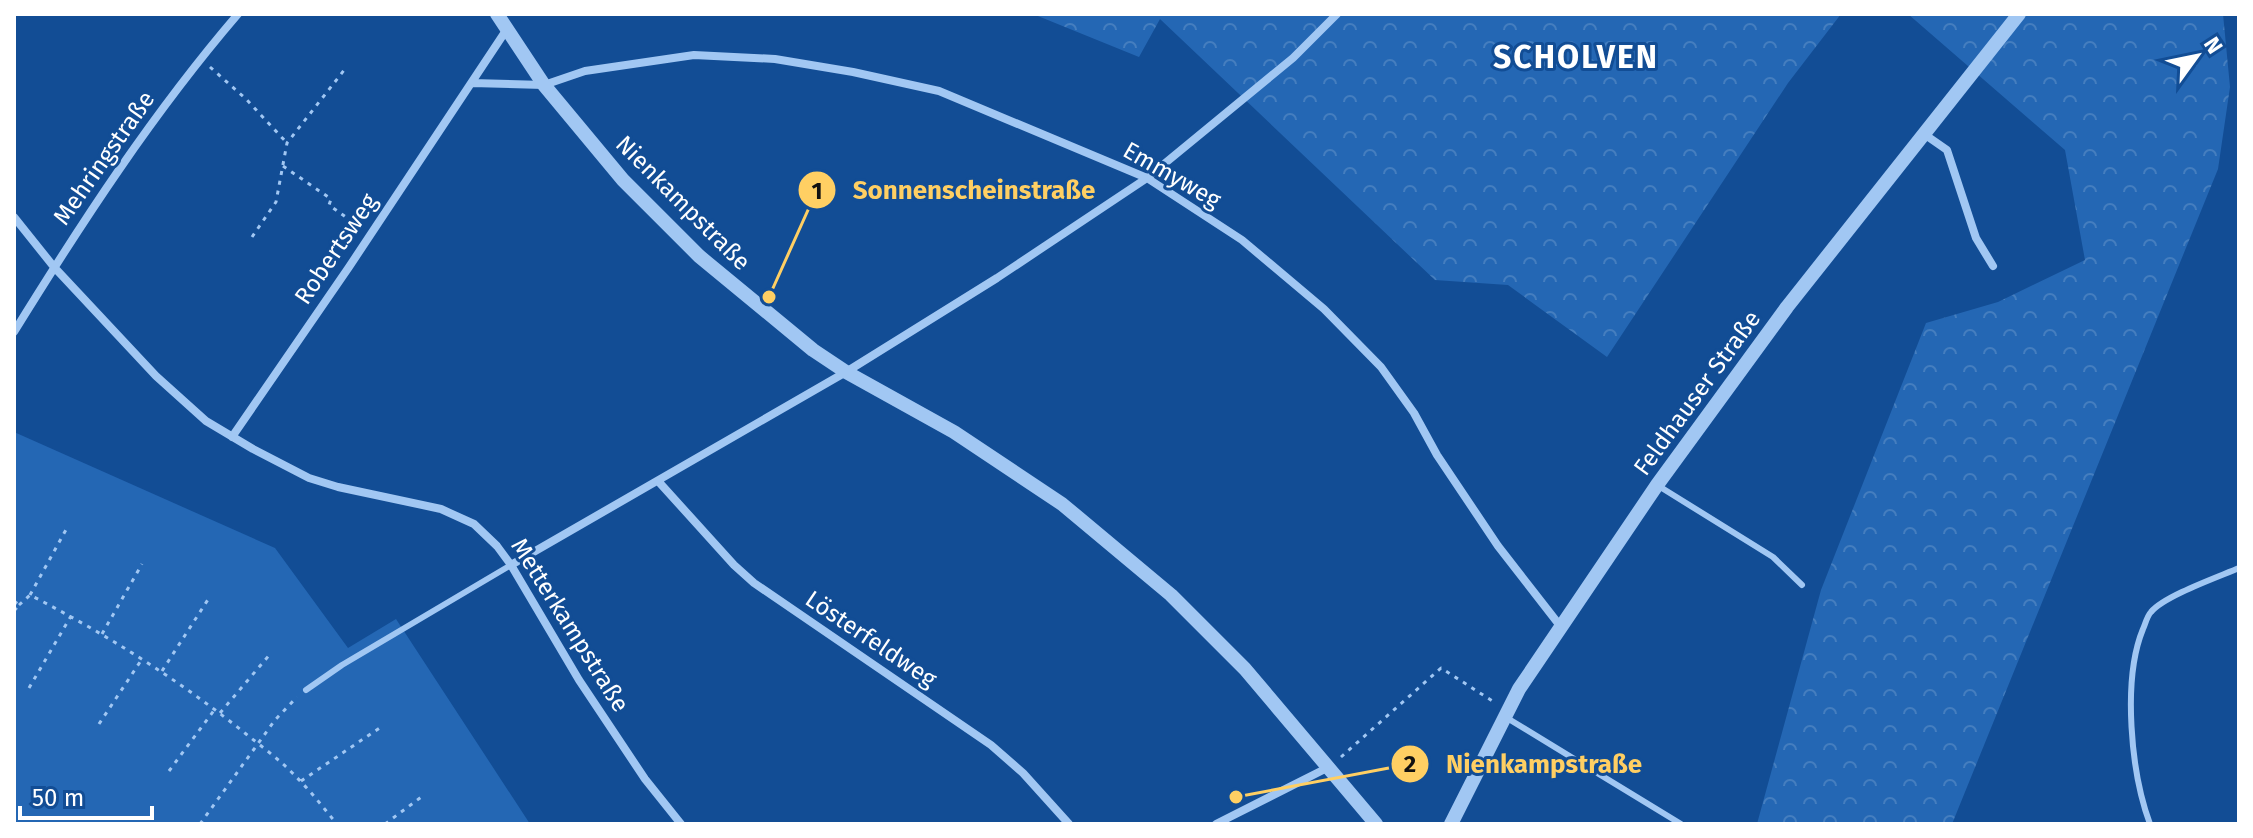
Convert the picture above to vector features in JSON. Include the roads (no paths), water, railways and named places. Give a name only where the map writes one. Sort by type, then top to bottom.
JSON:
[{"type":"street","name":"Mehringstraße","points":[[14,332],[147,128],[238,14]]},
{"type":"street","name":"Nienkampstraße","points":[[497,14],[544,85],[623,180],[699,256],[777,323],[846,372],[954,432],[1062,504],[1171,595],[1245,669],[1376,824]]},
{"type":"street","points":[[511,565],[846,372],[997,278],[1147,178],[1293,58],[1337,14]]},
{"type":"street","name":"Feldhauser Straße","points":[[1451,824],[1506,713],[1657,485],[1787,307],[2019,14]]},
{"type":"street","name":"Robertsweg","points":[[232,437],[507,29]]},
{"type":"street","name":"Emmyweg","points":[[544,85],[585,71],[694,55],[775,59],[939,91],[1147,178],[1242,240],[1324,309],[1381,367],[1414,413],[1437,455],[1498,546],[1561,627]]},
{"type":"street","points":[[472,83],[544,85]]},
{"type":"street","points":[[1924,134],[1947,150],[1976,238],[1993,266]]},
{"type":"street","name":"Metterkampstraße","points":[[14,217],[54,267],[156,376],[206,421],[309,478],[441,509],[474,524],[511,565],[579,680],[645,779],[681,824]]},
{"type":"street","name":"Lösterfeldweg","points":[[658,481],[754,583],[991,745],[1023,773],[1069,824]]},
{"type":"street","points":[[1216,824],[1330,767]]},
{"type":"lane","points":[[1657,485],[1773,557],[1802,585]]},
{"type":"lane","points":[[306,690],[342,665],[511,565]]},
{"type":"lane","points":[[2150,824],[2136,775],[2131,715],[2137,644],[2151,612],[2176,595],[2239,568]]},
{"type":"lane","points":[[1506,713],[1681,824]]},
{"type":"place","name":"Sonnenscheinstraße","points":[[769,297]]},
{"type":"place","name":"Nienkampstraße","points":[[1236,797]]},
{"type":"district","name":"SCHOLVEN","points":[[1576,57]]}]
